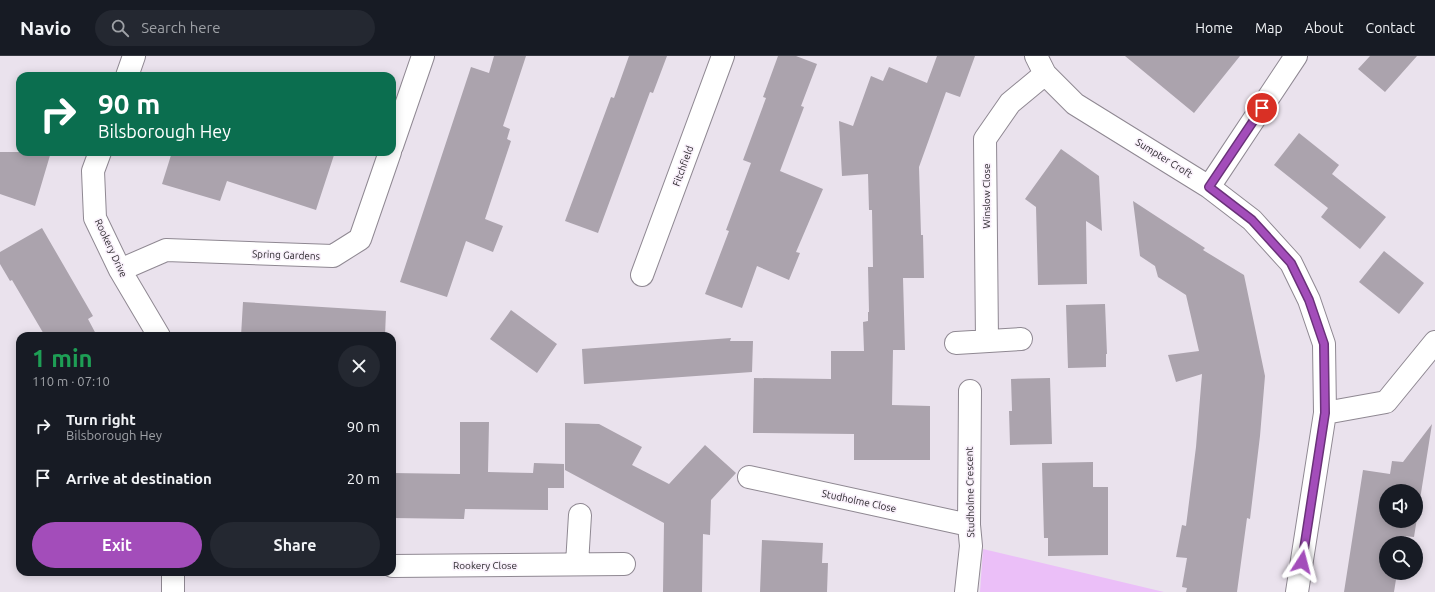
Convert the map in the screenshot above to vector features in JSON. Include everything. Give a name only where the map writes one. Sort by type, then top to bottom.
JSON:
[{"type":"street","points":[[128,72],[134,56]]},
{"type":"street","points":[[396,134],[423,56]]},
{"type":"street","name":"Fitchfield","points":[[642,276],[723,56]]},
{"type":"street","points":[[1209,187],[1296,56]]},
{"type":"street","name":"Sumpter Croft","points":[[1040,65],[1075,104],[1209,187],[1252,220],[1291,263],[1309,300],[1324,344],[1325,413],[1297,592]]},
{"type":"street","name":"Winslow Close","points":[[987,341],[986,139],[1010,103],[1040,65]]},
{"type":"street","name":"Rookery Drive","points":[[99,156],[93,171],[95,218],[120,270],[156,332]]},
{"type":"street","name":"Spring Gardens","points":[[120,270],[166,250],[333,256],[360,239],[389,156]]},
{"type":"street","points":[[956,343],[1020,339]]},
{"type":"street","points":[[1325,413],[1386,402],[1435,342]]},
{"type":"street","name":"Studholme Crescent","points":[[966,592],[971,546],[969,525],[970,391]]},
{"type":"street","name":"Studholme Close","points":[[749,477],[969,525]]},
{"type":"street","points":[[578,564],[580,515]]},
{"type":"street","name":"Rookery Close","points":[[396,566],[624,564]]},
{"type":"street","points":[[173,576],[173,592]]},
{"type":"shaded area","points":[[983,549],[1164,592],[980,592]]},
{"type":"building","points":[[494,56],[526,56],[503,126],[510,129],[507,139],[511,141],[485,219],[503,226],[493,252],[466,241],[447,297],[400,282],[471,67],[489,73]]},
{"type":"building","points":[[629,56],[667,56],[653,93],[650,92],[598,233],[565,221],[611,97],[614,98]]},
{"type":"building","points":[[778,56],[796,56],[817,64],[801,106],[804,107],[780,171],[823,189],[796,252],[800,253],[789,280],[757,266],[742,308],[705,294],[729,231],[726,230],[751,163],[743,160],[766,98],[763,97]]},
{"type":"building","points":[[937,56],[975,56],[960,97],[946,92],[919,167],[924,278],[903,278],[905,350],[893,350],[892,405],[930,406],[930,460],[854,460],[854,434],[753,433],[754,378],[831,379],[831,351],[864,351],[863,322],[868,321],[869,312],[868,267],[873,267],[872,210],[869,210],[868,174],[842,176],[839,121],[853,126],[871,76],[883,81],[889,67],[927,83]]},
{"type":"building","points":[[1125,56],[1240,56],[1194,113]]},
{"type":"building","points":[[1370,56],[1417,56],[1385,92],[1358,69]]},
{"type":"building","points":[[1299,133],[1339,165],[1332,174],[1386,217],[1360,249],[1321,217],[1328,208],[1274,165]]},
{"type":"building","points":[[1061,149],[1099,176],[1102,231],[1086,221],[1087,284],[1038,285],[1036,207],[1025,199]]},
{"type":"building","points":[[0,152],[16,152],[16,156],[50,156],[35,206],[0,194]]},
{"type":"building","points":[[171,156],[334,156],[316,210],[227,181],[220,201],[162,184]]},
{"type":"building","points":[[1133,201],[1205,248],[1203,250],[1244,275],[1265,376],[1260,436],[1250,519],[1247,518],[1237,592],[1186,592],[1187,588],[1182,587],[1187,558],[1176,557],[1182,525],[1186,526],[1196,447],[1202,374],[1176,382],[1168,355],[1199,351],[1186,295],[1158,277],[1155,266],[1140,256]]},
{"type":"building","points":[[42,228],[93,316],[88,319],[95,332],[43,332],[12,280],[10,281],[0,264],[0,252]]},
{"type":"building","points":[[1384,251],[1424,283],[1399,314],[1359,282]]},
{"type":"building","points":[[243,302],[386,311],[385,332],[241,332]]},
{"type":"building","points":[[1105,304],[1107,354],[1106,367],[1068,368],[1066,305]]},
{"type":"building","points":[[511,310],[557,344],[537,373],[490,339]]},
{"type":"building","points":[[731,338],[730,341],[753,341],[752,372],[584,384],[582,349]]},
{"type":"building","points":[[1050,378],[1052,444],[1010,445],[1009,411],[1012,411],[1011,379]]},
{"type":"building","points":[[460,422],[489,422],[488,472],[533,473],[534,463],[564,464],[564,488],[548,488],[548,510],[465,509],[464,519],[396,518],[396,473],[460,474]]},
{"type":"building","points":[[565,423],[599,424],[642,447],[632,465],[669,484],[705,445],[736,473],[711,500],[710,535],[703,534],[702,592],[663,592],[664,523],[565,470]]},
{"type":"building","points":[[1432,424],[1422,484],[1379,484],[1379,528],[1415,528],[1414,536],[1379,536],[1379,580],[1396,580],[1394,592],[1344,592],[1363,470],[1390,474],[1392,461],[1403,462]]},
{"type":"building","points":[[1093,462],[1093,487],[1108,487],[1108,555],[1048,556],[1048,538],[1044,538],[1042,463]]},
{"type":"building","points":[[762,540],[823,543],[822,563],[828,563],[827,592],[760,592]]},
{"type":"route","points":[[1262,108],[1209,187],[1252,220],[1291,263],[1309,300],[1324,344],[1325,413],[1302,562]]}]
